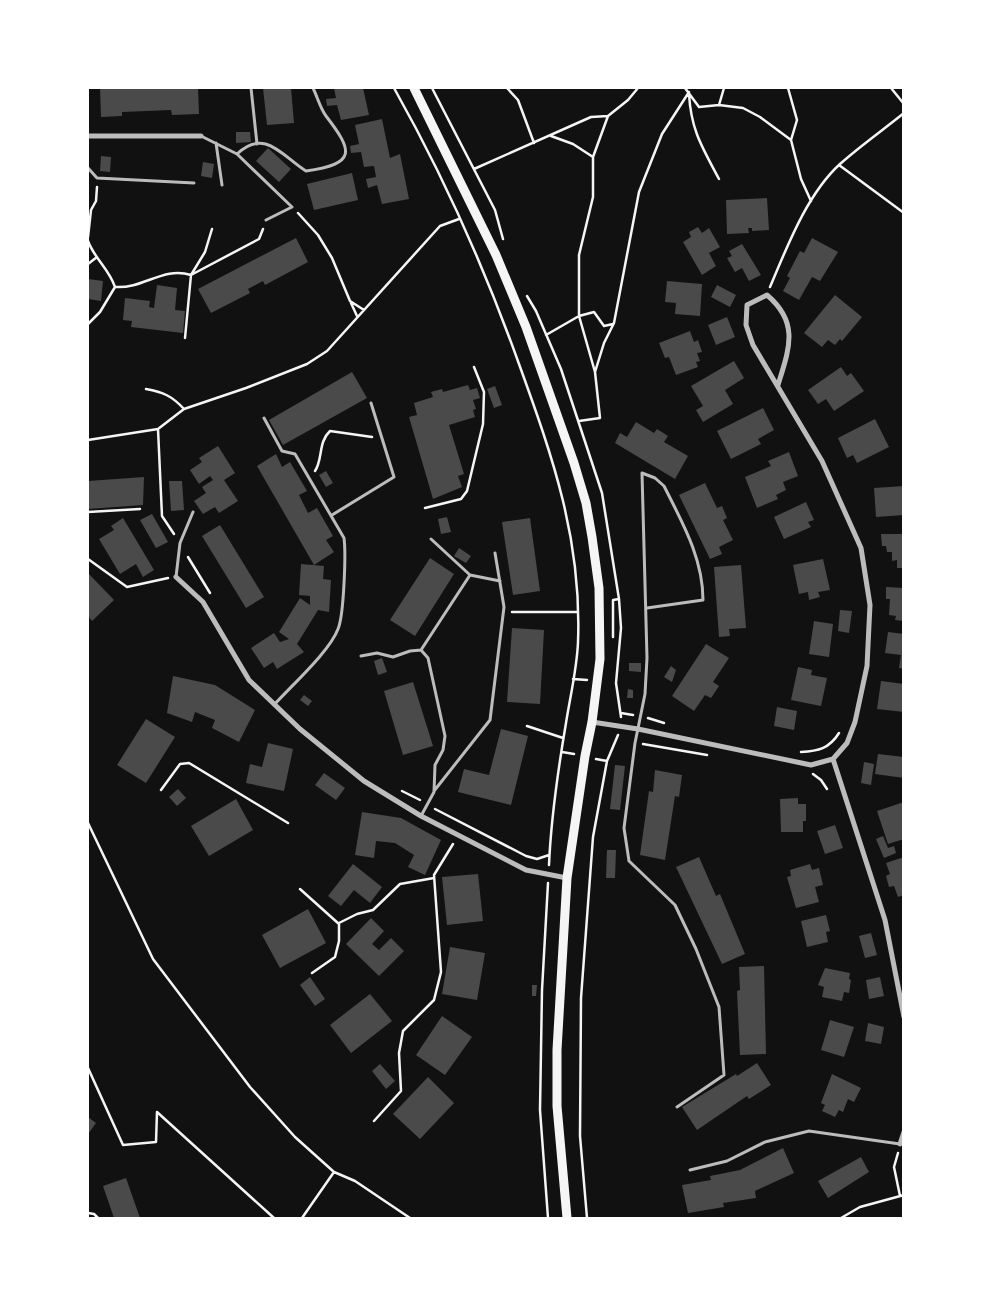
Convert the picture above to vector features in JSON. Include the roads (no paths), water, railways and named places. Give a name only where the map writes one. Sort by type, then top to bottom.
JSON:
[{"type":"main road","points":[[414,88],[496,254],[529,336],[586,503],[599,588],[600,659],[592,722],[566,878],[557,1106],[567,1218]]},
{"type":"street","points":[[88,136],[201,136]]},
{"type":"street","points":[[592,722],[638,729],[811,765],[833,760],[848,743],[855,722],[867,666],[870,605],[861,548],[822,461],[753,345],[746,325],[747,305],[767,295],[780,306],[788,325],[791,344],[778,385]]},
{"type":"street","points":[[176,576],[203,602],[249,680],[274,705],[364,781],[421,816],[526,870],[548,876],[566,878]]},
{"type":"street","points":[[833,760],[885,920],[904,1018]]},
{"type":"street","points":[[900,1144],[904,1132]]},
{"type":"lane","points":[[252,88],[257,144]]},
{"type":"lane","points":[[238,154],[246,145],[265,143],[276,148],[306,171],[326,168],[340,161],[346,152],[345,142],[325,114],[313,88]]},
{"type":"lane","points":[[201,136],[238,154],[292,206],[266,220]]},
{"type":"lane","points":[[216,143],[222,185]]},
{"type":"lane","points":[[88,168],[97,178],[194,184]]},
{"type":"lane","points":[[332,515],[394,477],[371,403]]},
{"type":"lane","points":[[264,418],[282,451],[295,454],[310,478],[344,538],[346,552],[339,628],[331,642],[274,705]]},
{"type":"lane","points":[[647,608],[703,600],[703,579],[697,558],[664,486],[655,478],[642,473],[647,608],[645,694],[640,716],[624,828],[629,861],[676,905],[719,1007],[724,1075],[677,1106]]},
{"type":"lane","points":[[176,576],[180,544],[193,512]]},
{"type":"lane","points":[[431,539],[470,575],[500,580]]},
{"type":"lane","points":[[421,816],[434,792],[490,720],[503,612],[495,553]]},
{"type":"lane","points":[[421,650],[470,575]]},
{"type":"lane","points":[[361,656],[377,653],[393,657],[410,651],[421,650]]},
{"type":"lane","points":[[421,650],[428,658],[445,736],[443,750],[435,765],[434,792]]},
{"type":"lane","points":[[690,1170],[728,1160],[765,1142],[810,1131],[900,1144]]}]
